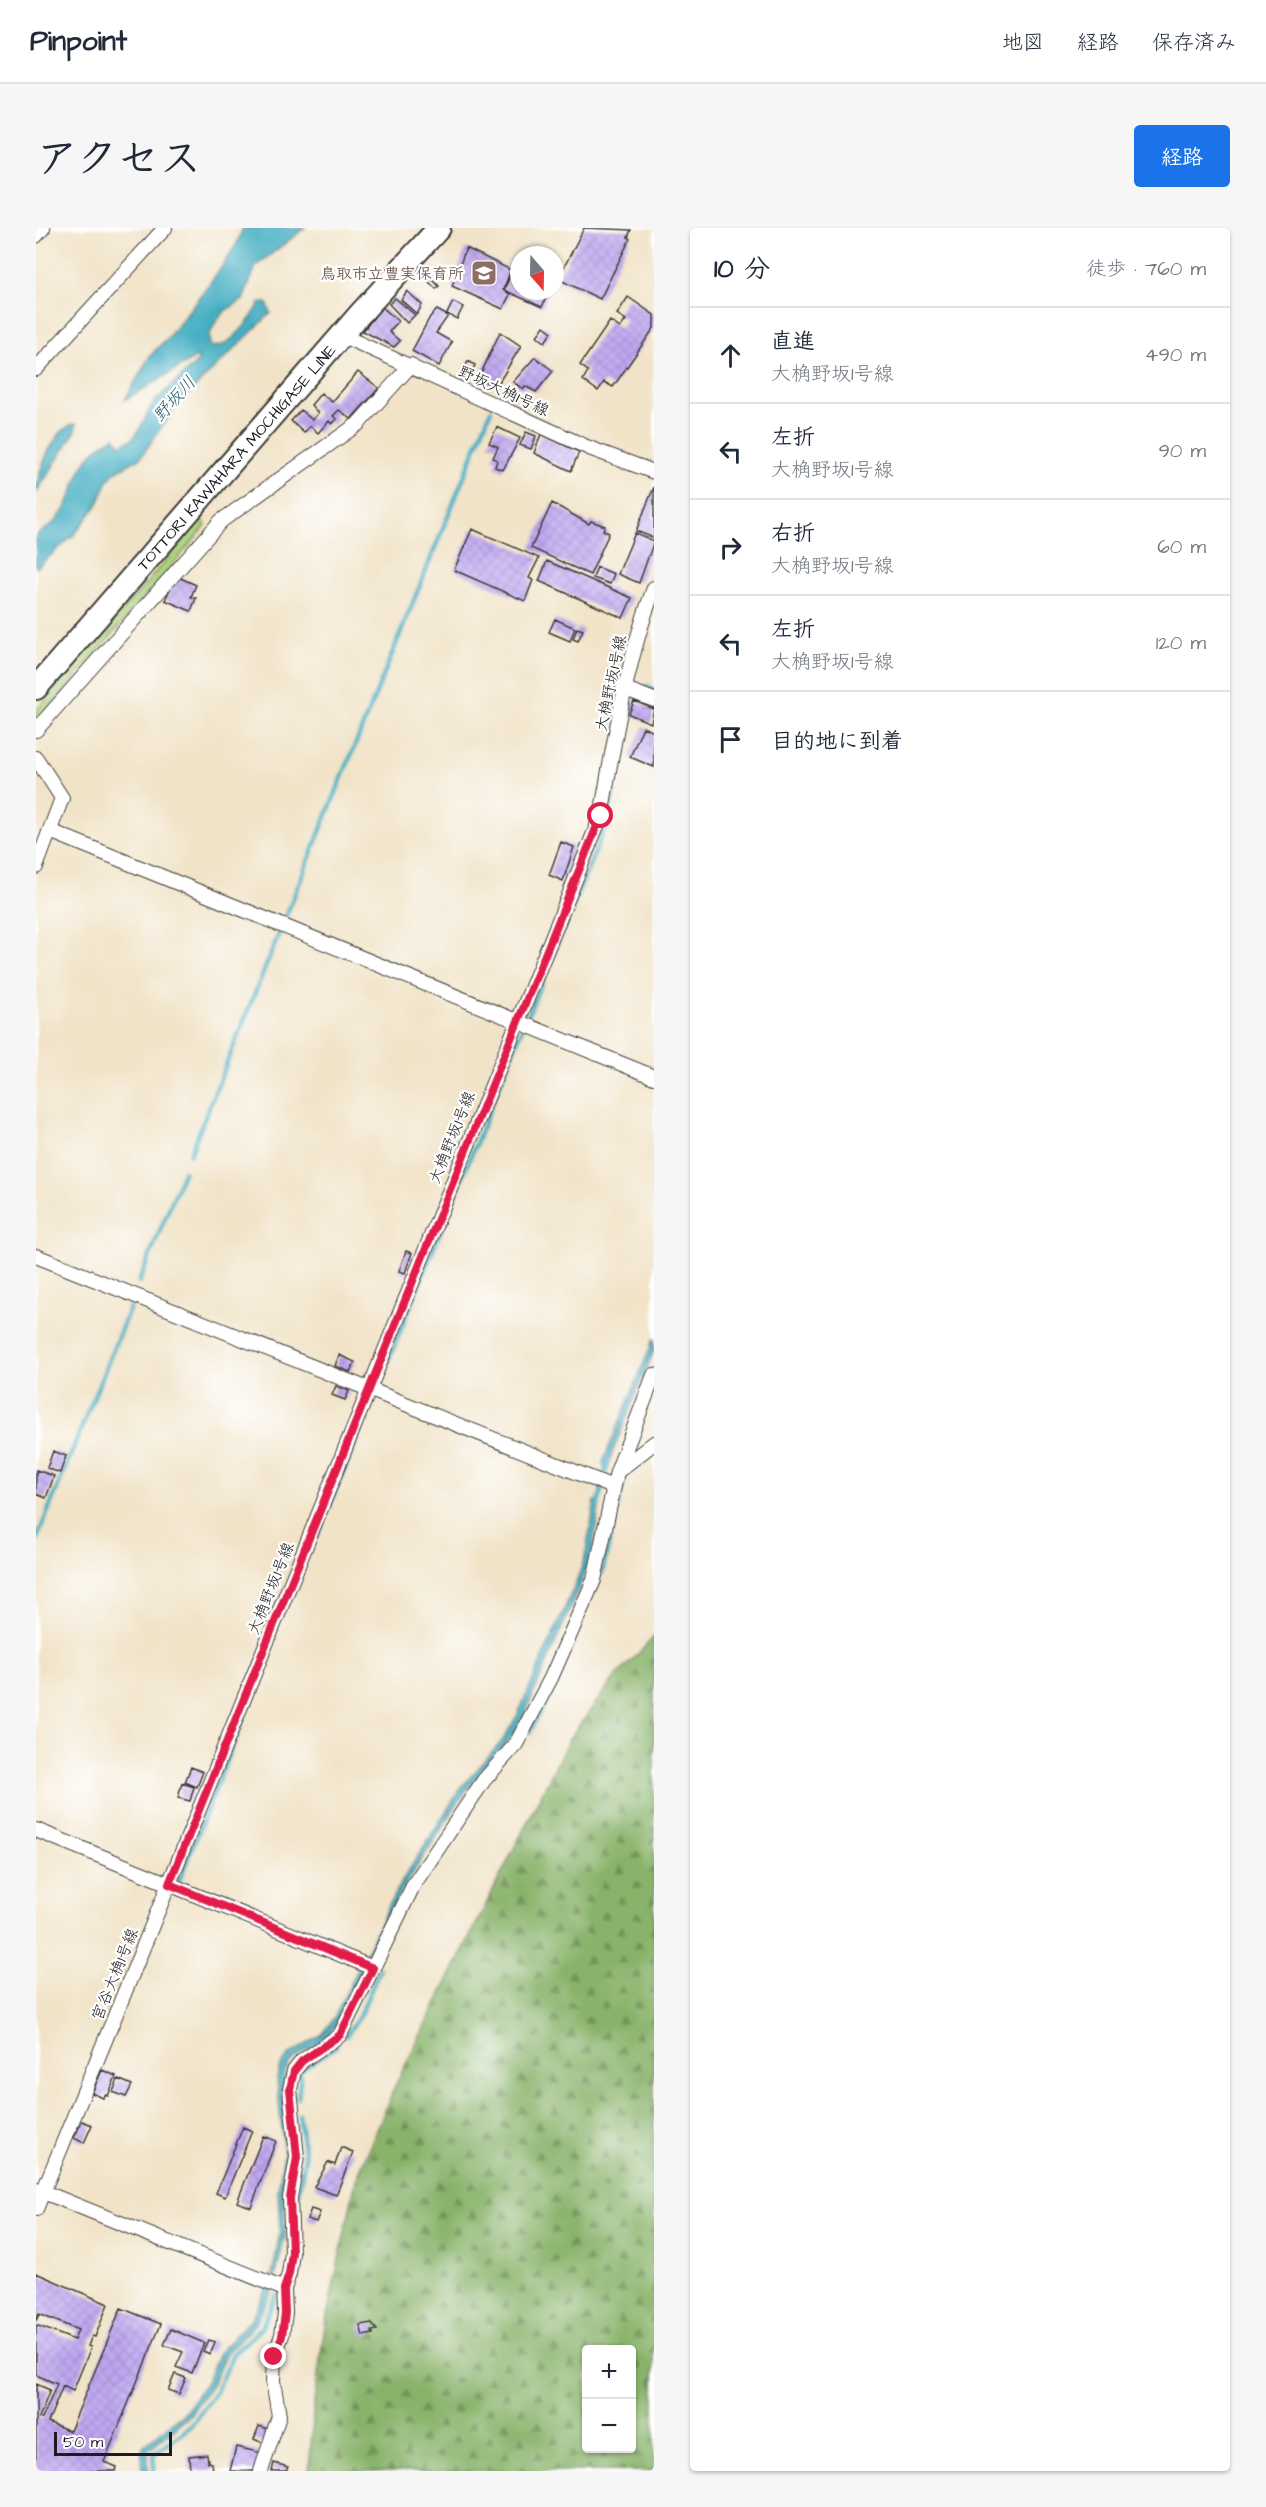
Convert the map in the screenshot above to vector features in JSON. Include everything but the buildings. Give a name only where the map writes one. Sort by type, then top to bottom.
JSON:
[{"type":"main road","name":"TOTTORI KAWAHARA MOCHIGASE LINE","points":[[36,688],[341,335],[439,228]]},
{"type":"street","points":[[36,236],[44,228]]},
{"type":"street","points":[[36,369],[165,228]]},
{"type":"street","name":"野坂大桷1号線","points":[[341,335],[589,448],[654,472]]},
{"type":"street","points":[[36,730],[221,522],[358,424],[411,365]]},
{"type":"street","name":"大桷野坂1号線","points":[[169,1884],[601,816],[623,688],[639,626],[654,588]]},
{"type":"street","points":[[623,688],[654,700]]},
{"type":"street","points":[[36,758],[62,798],[36,867]]},
{"type":"street","points":[[50,831],[654,1077]]},
{"type":"street","points":[[36,1256],[613,1487]]},
{"type":"street","points":[[261,2471],[279,2416],[273,2381],[274,2357],[282,2336],[285,2313],[284,2289],[292,2253],[290,2198],[297,2157],[290,2089],[294,2071],[302,2061],[340,2035],[414,1884],[484,1780],[516,1744],[531,1719],[594,1580],[602,1553],[617,1472],[650,1400],[654,1375]]},
{"type":"street","points":[[617,1472],[654,1443]]},
{"type":"street","points":[[36,1830],[373,1968]]},
{"type":"street","name":"宮谷大桷1号線","points":[[36,2209],[40,2190],[169,1884]]},
{"type":"street","points":[[40,2190],[284,2289]]},
{"type":"green space","points":[[202,518],[206,526],[36,723],[36,711]]},
{"type":"green space","points":[[654,1637],[654,2471],[309,2471],[314,2403],[325,2325],[356,2180],[395,2086],[569,1739],[613,1680]]},
{"type":"water","name":"野坂川","points":[[243,228],[305,228],[256,266],[243,300],[226,310],[215,323],[209,336],[210,346],[224,344],[232,339],[246,324],[260,303],[267,303],[271,313],[177,405],[140,458],[115,472],[108,480],[98,504],[73,536],[36,568],[36,535],[52,524],[63,512],[87,459],[98,448],[115,437],[120,445],[131,440],[138,432],[153,403],[198,361],[198,357],[195,358],[125,400],[150,356],[170,335],[219,271],[236,245]]},
{"type":"water","points":[[76,424],[75,432],[36,493],[39,474],[48,452],[61,433]]},
{"type":"water","points":[[654,1338],[654,1350],[612,1453],[608,1470],[605,1470],[603,1462]]},
{"type":"water","points":[[595,1501],[600,1502],[591,1560],[524,1716],[508,1742],[465,1792],[400,1893],[340,2018],[326,2038],[292,2060],[286,2069],[282,2088],[290,2155],[283,2187],[285,2235],[272,2291],[256,2323],[225,2355],[212,2384],[189,2416],[148,2451],[148,2471],[142,2471],[141,2456],[144,2446],[184,2413],[206,2382],[220,2351],[251,2319],[272,2276],[280,2232],[278,2191],[284,2154],[277,2079],[280,2067],[289,2055],[323,2034],[335,2016],[397,1889],[461,1788],[503,1740],[518,1714],[578,1578],[585,1557]]},
{"type":"waterway","points":[[285,918],[491,410]]},
{"type":"waterway","points":[[647,686],[654,691]]},
{"type":"waterway","points":[[526,1020],[608,820],[619,765]]},
{"type":"waterway","points":[[190,1154],[280,931]]},
{"type":"waterway","points":[[379,1384],[522,1029]]},
{"type":"waterway","points":[[139,1282],[184,1171]]},
{"type":"waterway","points":[[36,1541],[130,1307]]},
{"type":"waterway","points":[[317,1537],[372,1401]]},
{"type":"waterway","points":[[598,1506],[607,1464]]},
{"type":"waterway","points":[[602,1573],[624,1480]]},
{"type":"waterway","points":[[179,1881],[250,1701]]},
{"type":"waterway","points":[[530,1732],[545,1702]]},
{"type":"waterway","points":[[346,2036],[359,2017],[380,1969]]},
{"type":"waterway","points":[[303,2069],[336,2046]]},
{"type":"waterway","points":[[298,2098],[301,2074]]},
{"type":"waterway","points":[[298,2235],[297,2200],[305,2158],[299,2115]]},
{"type":"waterway","points":[[154,2471],[154,2454],[191,2426],[215,2392],[233,2354],[261,2328],[276,2295]]},
{"type":"place","name":"鳥取市立豊実保育所","points":[[484,273]]},
{"type":"route","points":[[274,2357],[282,2336],[285,2313],[284,2289],[292,2253],[290,2198],[297,2157],[290,2089],[294,2071],[302,2061],[340,2035],[348,2024],[373,1968],[169,1884],[601,816]]}]
